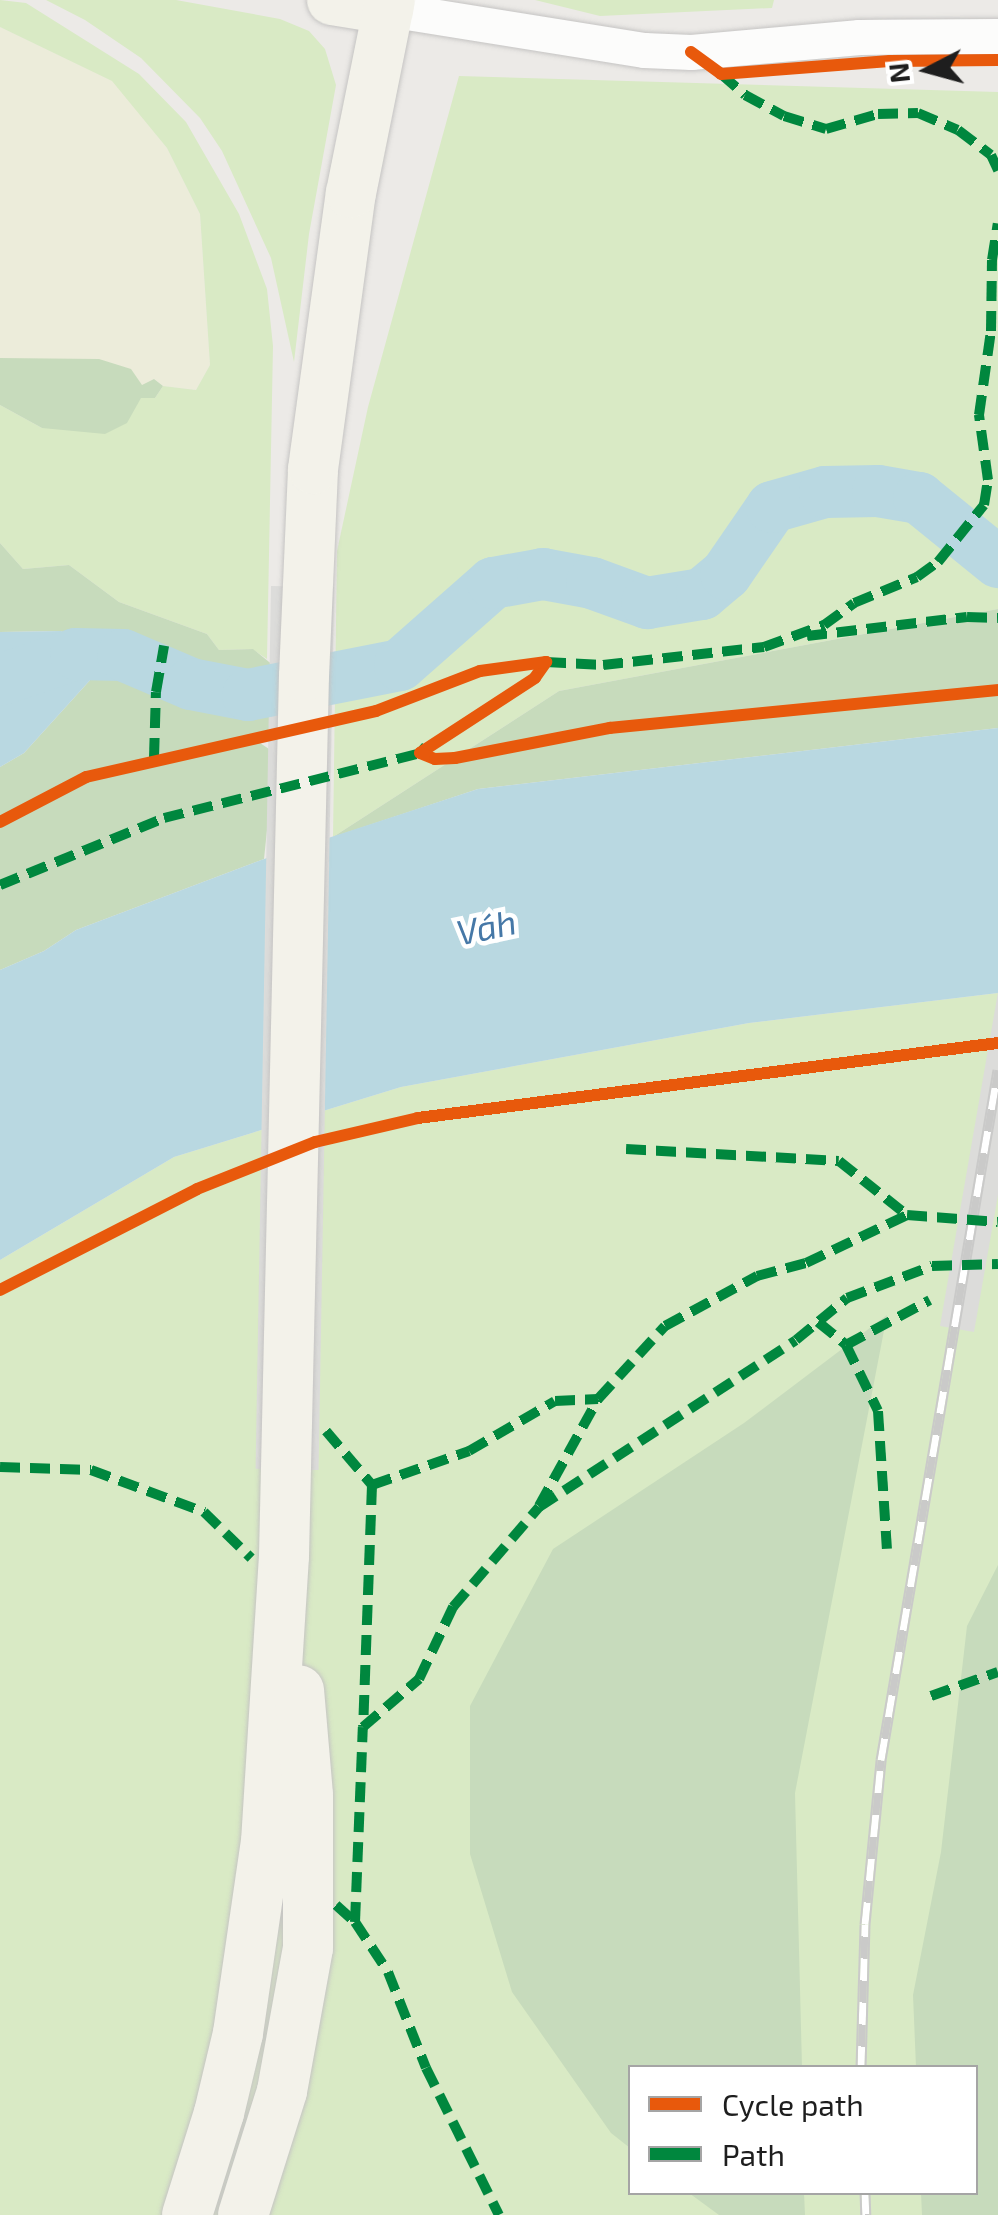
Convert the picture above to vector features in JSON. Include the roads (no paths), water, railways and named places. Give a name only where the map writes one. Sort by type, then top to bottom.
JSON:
[{"type":"main road","points":[[243,2215],[282,2091],[308,1948],[306,1750],[284,1556],[283,1507],[306,586],[313,469],[351,192],[389,4],[332,0]]},
{"type":"main road","points":[[187,2215],[219,2113],[238,2033],[259,1900],[284,1556]]},
{"type":"street","points":[[389,4],[587,43],[660,50],[952,17],[998,36]]},
{"type":"water","points":[[61,631],[92,678],[24,753],[0,767],[0,632]]},
{"type":"water","name":"Váh","points":[[998,728],[998,993],[749,1023],[401,1087],[174,1157],[0,1260],[0,970],[44,951],[76,930],[264,859],[478,789]]},
{"type":"waterway","points":[[0,680],[76,654],[123,655],[191,684],[248,695],[400,665],[493,583],[543,574],[592,583],[647,603],[702,594],[726,574],[772,507],[825,492],[878,491],[919,498],[998,562]]},
{"type":"railway","points":[[861,2065],[865,1924],[881,1760],[998,1070]]},
{"type":"railway","points":[[865,2195],[866,2215]]}]
